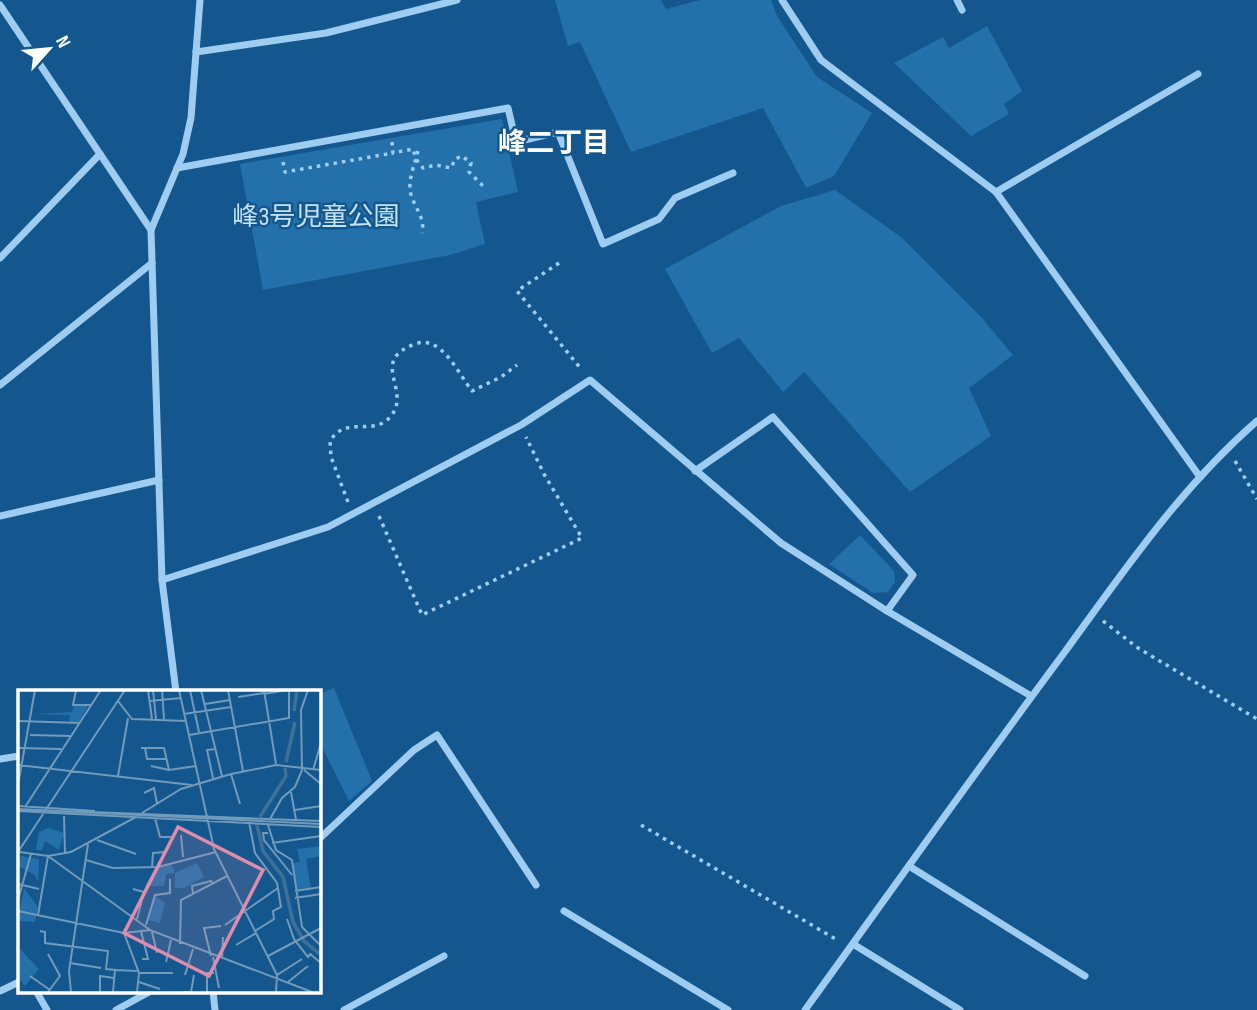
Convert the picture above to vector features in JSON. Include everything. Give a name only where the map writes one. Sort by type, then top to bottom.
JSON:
[{"type":"street","points":[[176,690],[162,580],[151,230],[183,154],[191,118],[200,0]]},
{"type":"street","points":[[196,52],[326,33],[457,0]]},
{"type":"street","points":[[782,0],[821,60],[996,192],[1200,477]]},
{"type":"street","points":[[957,0],[962,10]]},
{"type":"street","points":[[0,5],[151,230]]},
{"type":"street","points":[[996,192],[1198,74]]},
{"type":"street","points":[[177,168],[508,108],[516,142],[558,132],[603,244],[659,219],[675,198],[733,173]]},
{"type":"street","points":[[0,258],[100,154]]},
{"type":"street","points":[[0,385],[152,263]]},
{"type":"street","points":[[162,580],[328,527],[521,425],[590,380],[781,543],[887,611],[1031,696]]},
{"type":"street","points":[[695,471],[773,417],[913,575],[887,611]]},
{"type":"street","points":[[804,1010],[1031,696],[1159,526],[1227,447],[1257,421]]},
{"type":"street","points":[[0,516],[159,480]]},
{"type":"street","points":[[320,838],[415,750],[437,735],[536,885]]},
{"type":"street","points":[[0,759],[18,756]]},
{"type":"street","points":[[909,866],[1085,976]]},
{"type":"street","points":[[564,911],[728,1010]]},
{"type":"street","points":[[851,945],[960,1010]]},
{"type":"street","points":[[344,1010],[444,956]]},
{"type":"street","points":[[0,991],[18,982]]},
{"type":"street","points":[[37,992],[47,1010]]},
{"type":"street","points":[[116,1010],[150,992]]},
{"type":"street","points":[[213,992],[215,1010]]},
{"type":"path","points":[[391,129],[393,153]]},
{"type":"path","points":[[280,149],[285,172],[412,149],[423,168],[436,165],[451,168],[455,159],[462,156],[471,163],[470,172],[484,187]]},
{"type":"path","points":[[418,151],[412,169],[410,193],[422,220],[422,233]]},
{"type":"path","points":[[559,263],[517,291],[590,380]]},
{"type":"path","points":[[352,514],[331,457],[330,441],[340,429],[348,426],[375,427],[392,415],[398,403],[391,365],[396,354],[411,345],[423,341],[432,342],[472,391],[501,377],[517,365]]},
{"type":"path","points":[[373,503],[422,615],[582,538],[544,474],[521,425]]},
{"type":"path","points":[[1227,447],[1257,499]]},
{"type":"path","points":[[1093,613],[1138,648],[1257,719]]},
{"type":"path","points":[[641,825],[851,945]]},
{"type":"green space","points":[[555,0],[661,0],[666,9],[700,0],[771,0],[777,16],[817,77],[872,113],[834,176],[806,188],[763,108],[631,152],[580,42],[568,46]]},
{"type":"green space","points":[[987,26],[1022,91],[1004,104],[1009,114],[971,136],[894,63],[943,37],[949,48]]},
{"type":"green space","name":"峰3号児童公園","points":[[502,119],[518,192],[476,202],[485,244],[450,255],[263,290],[240,164]]},
{"type":"green space","points":[[835,190],[901,237],[982,318],[1013,355],[969,388],[991,436],[910,492],[804,372],[783,392],[739,338],[712,353],[665,269],[781,206]]},
{"type":"green space","points":[[860,535],[894,571],[895,582],[888,592],[873,593],[829,564]]},
{"type":"green space","points":[[334,688],[372,781],[349,801],[320,743],[320,694]]},
{"type":"district","name":"峰二丁目","points":[[554,142]]}]
